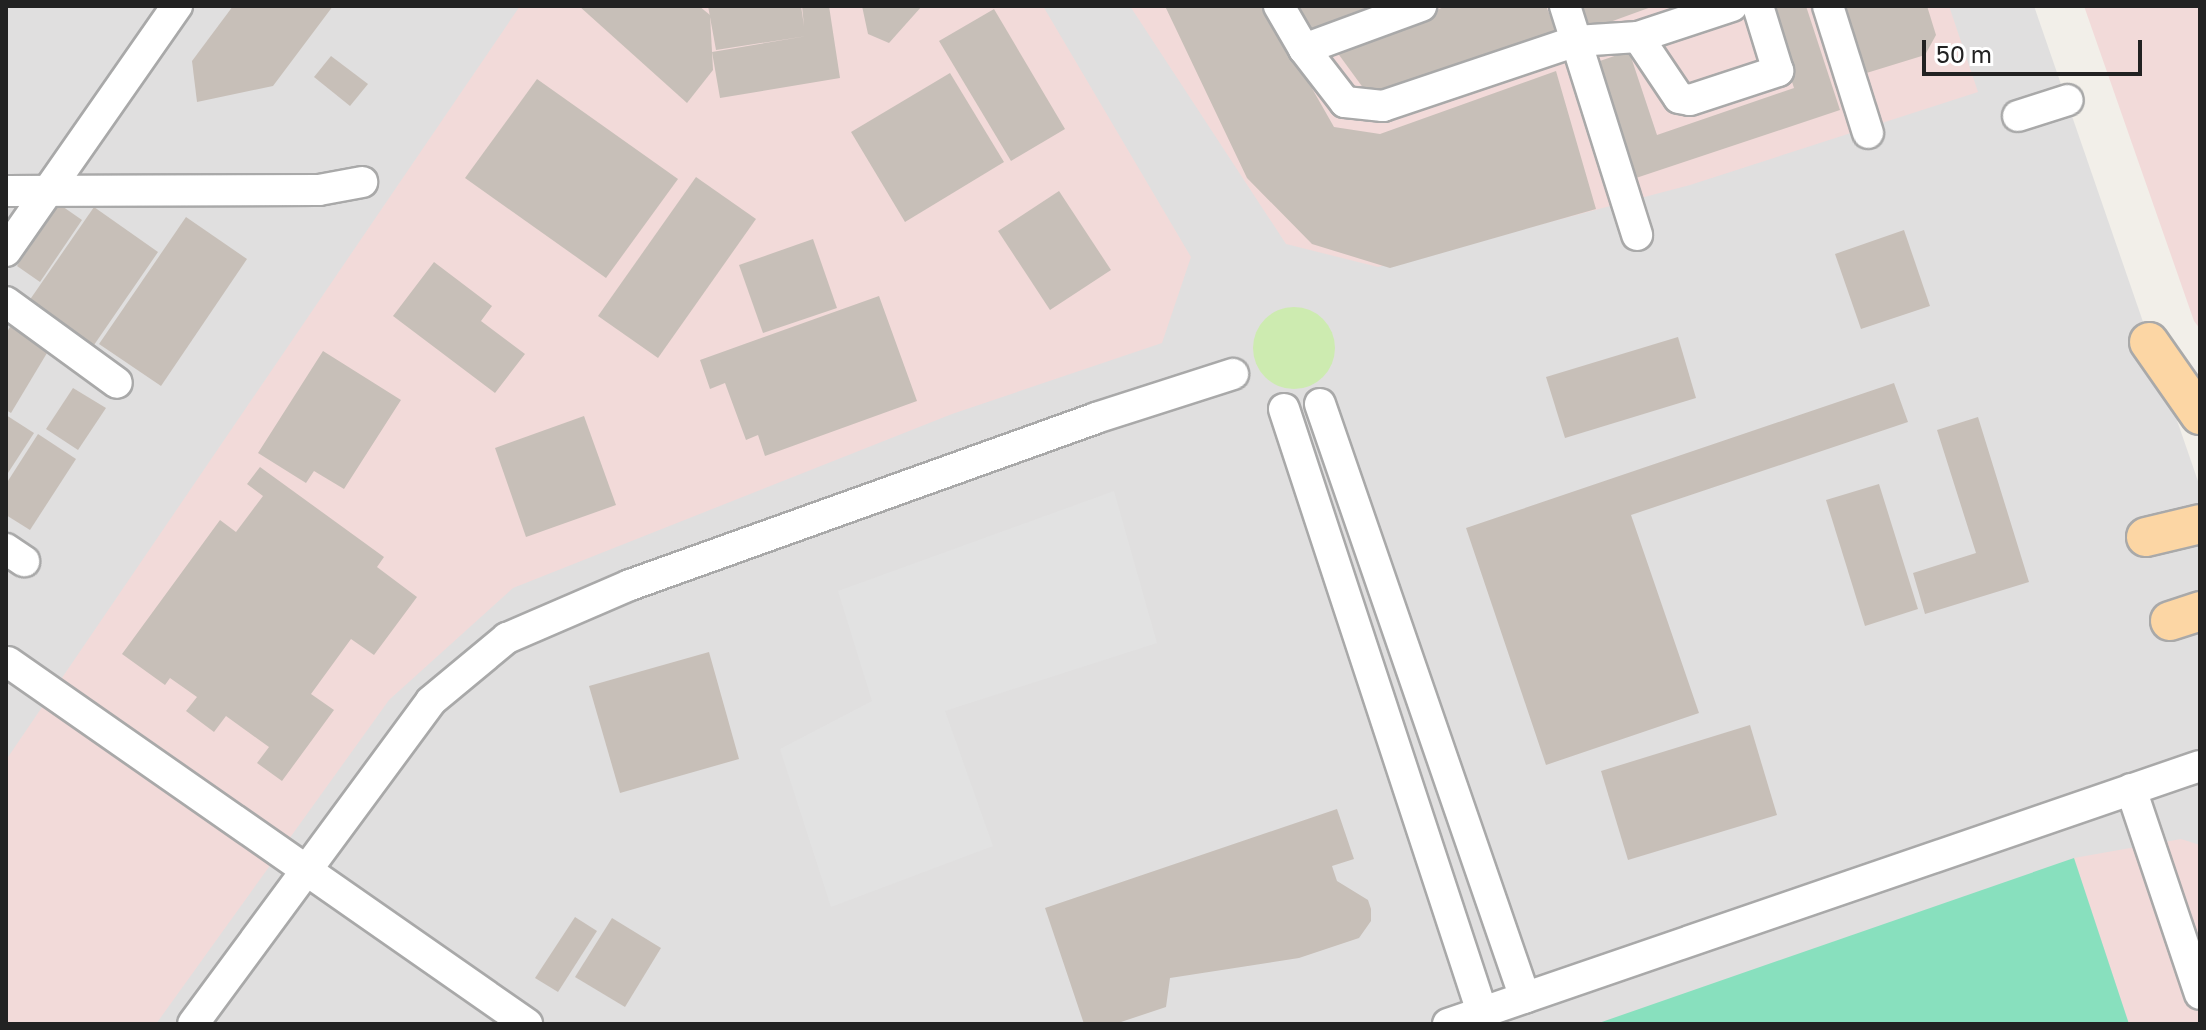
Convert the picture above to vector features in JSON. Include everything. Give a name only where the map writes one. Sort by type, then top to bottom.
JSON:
[{"type":"main road","points":[[2149,342],[2200,415]]},
{"type":"main road","points":[[2146,537],[2200,524]]},
{"type":"street","points":[[6,251],[53,189],[177,6]]},
{"type":"street","points":[[1279,6],[1304,49],[1345,102],[1383,106],[1576,41],[1638,37],[1732,6]]},
{"type":"street","points":[[1304,49],[1421,6]]},
{"type":"street","points":[[1565,6],[1637,235]]},
{"type":"street","points":[[1638,37],[1679,98],[1690,100],[1778,71],[1758,6]]},
{"type":"street","points":[[1828,6],[1868,133]]},
{"type":"street","points":[[2018,116],[2068,100]]},
{"type":"street","points":[[6,191],[319,190],[362,182]]},
{"type":"street","points":[[6,302],[117,383]]},
{"type":"street","points":[[193,1024],[431,701],[507,638],[630,585],[1096,418],[1233,374]]},
{"type":"street","points":[[1320,404],[1525,998]]},
{"type":"street","points":[[1284,409],[1482,1012]]},
{"type":"street","points":[[8,662],[527,1024]]},
{"type":"street","points":[[1448,1024],[2200,766]]},
{"type":"street","points":[[2131,789],[2200,994]]},
{"type":"shaded area","points":[[6,6],[2034,6],[2200,487],[2200,1024],[6,1024]]},
{"type":"shaded area","points":[[520,6],[1043,6],[1191,257],[1162,343],[952,414],[513,588],[389,700],[156,1024],[6,1024],[6,760]]},
{"type":"shaded area","points":[[1130,6],[1949,6],[1978,92],[1690,185],[1378,267],[1286,244]]},
{"type":"shaded area","points":[[2084,6],[2200,6],[2200,329],[2194,321]]},
{"type":"shaded area","points":[[1114,491],[1157,643],[945,711],[993,846],[831,907],[780,749],[872,701],[838,591]]},
{"type":"shaded area","points":[[2181,839],[2200,845],[2200,1024],[2129,1024],[2074,858]]},
{"type":"green space","points":[[1294,307],[1310,310],[1323,319],[1332,332],[1335,348],[1332,364],[1323,377],[1310,386],[1294,389],[1278,386],[1265,377],[1256,364],[1253,348],[1256,332],[1265,319],[1278,310]]},
{"type":"green space","points":[[2074,858],[2129,1024],[1596,1024]]},
{"type":"building","points":[[233,6],[333,6],[273,86],[197,102],[192,61]]},
{"type":"building","points":[[579,6],[699,6],[710,15],[713,70],[687,103]]},
{"type":"building","points":[[708,6],[801,6],[804,26],[802,6],[829,6],[840,78],[720,98],[712,52],[807,36],[716,50]]},
{"type":"building","points":[[862,6],[922,6],[889,43],[868,34]]},
{"type":"building","points":[[1165,6],[1265,6],[1334,127],[1380,134],[1556,71],[1596,209],[1390,268],[1312,244],[1247,178]]},
{"type":"building","points":[[1293,6],[1404,6],[1305,41]]},
{"type":"building","points":[[1447,6],[1546,6],[1556,30],[1372,100],[1334,48]]},
{"type":"building","points":[[1579,6],[1654,6],[1588,30]]},
{"type":"building","points":[[1767,6],[1806,6],[1840,110],[1633,179],[1594,63],[1629,51],[1657,135],[1794,88]]},
{"type":"building","points":[[1838,6],[1927,6],[1936,35],[1925,55],[1860,75]]},
{"type":"building","points":[[994,9],[1065,129],[1011,161],[939,41]]},
{"type":"building","points":[[331,56],[368,84],[350,106],[314,77]]},
{"type":"building","points":[[950,73],[1004,162],[905,222],[851,132]]},
{"type":"building","points":[[537,79],[678,179],[606,278],[465,178]]},
{"type":"building","points":[[696,177],[756,219],[658,358],[598,316]]},
{"type":"building","points":[[1059,191],[1111,270],[1050,310],[998,231]]},
{"type":"building","points":[[59,204],[82,220],[40,282],[17,266]]},
{"type":"building","points":[[94,207],[158,252],[94,345],[29,301]]},
{"type":"building","points":[[186,217],[247,259],[161,386],[99,344]]},
{"type":"building","points":[[1904,230],[1930,306],[1861,329],[1835,254]]},
{"type":"building","points":[[813,239],[837,308],[763,333],[739,265]]},
{"type":"building","points":[[434,262],[492,306],[481,321],[525,354],[495,393],[393,316]]},
{"type":"building","points":[[879,296],[917,401],[765,456],[758,435],[746,440],[725,383],[710,389],[700,360]]},
{"type":"building","points":[[11,325],[50,348],[11,413],[6,410],[6,334]]},
{"type":"building","points":[[1678,337],[1696,398],[1565,438],[1546,377]]},
{"type":"building","points":[[323,351],[401,400],[344,489],[314,471],[306,483],[258,453]]},
{"type":"building","points":[[1894,383],[1908,422],[1631,515],[1699,713],[1546,765],[1466,528]]},
{"type":"building","points":[[73,388],[106,408],[78,450],[46,429]]},
{"type":"building","points":[[6,415],[34,433],[6,476]]},
{"type":"building","points":[[584,416],[616,505],[526,537],[495,448]]},
{"type":"building","points":[[1978,417],[2029,582],[1925,614],[1913,573],[1976,553],[1937,430]]},
{"type":"building","points":[[38,434],[76,459],[30,530],[6,515],[6,484]]},
{"type":"building","points":[[260,467],[384,557],[377,567],[417,597],[374,655],[351,639],[311,694],[334,710],[282,781],[257,763],[269,747],[226,716],[214,732],[186,711],[197,697],[170,678],[165,685],[122,654],[220,520],[236,532],[263,496],[247,484]]},
{"type":"building","points":[[1879,484],[1918,609],[1865,626],[1826,500]]},
{"type":"building","points":[[709,652],[739,759],[620,793],[589,686]]},
{"type":"building","points":[[1750,725],[1777,815],[1628,860],[1601,771]]},
{"type":"building","points":[[1337,809],[1354,859],[1332,866],[1337,881],[1368,900],[1371,909],[1371,921],[1359,938],[1299,958],[1170,978],[1166,1007],[1115,1024],[1084,1024],[1045,908]]},
{"type":"building","points":[[575,917],[597,931],[558,992],[535,978]]},
{"type":"building","points":[[612,918],[661,948],[625,1007],[575,977]]}]
